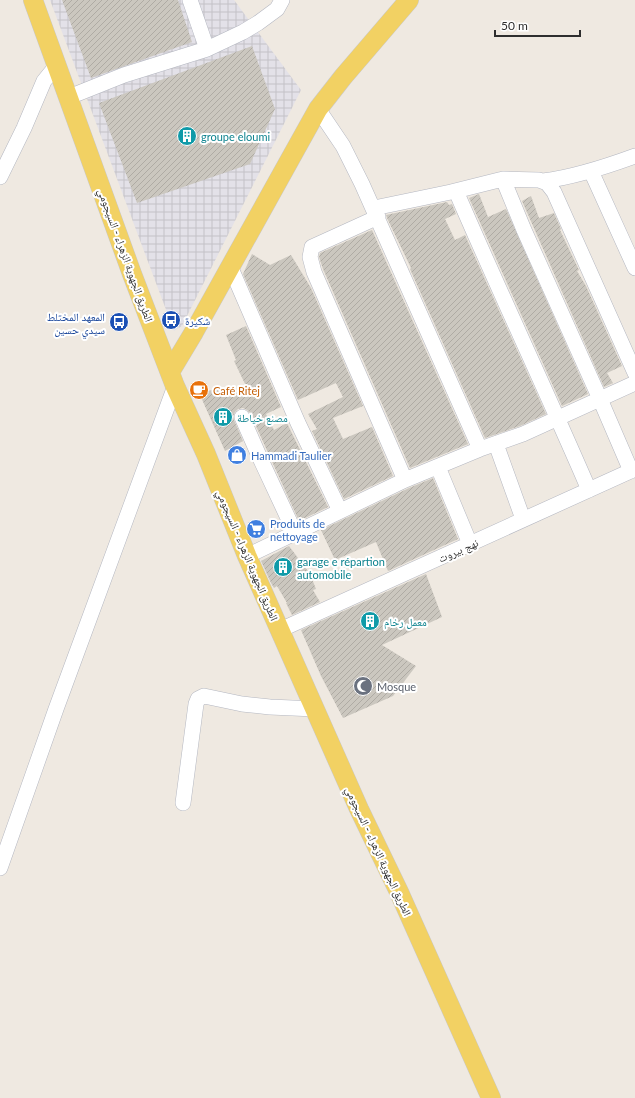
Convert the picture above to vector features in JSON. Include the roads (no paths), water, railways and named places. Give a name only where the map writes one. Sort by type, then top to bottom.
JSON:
[{"type":"main road","name":"الطريق الجهوية الزهراء - السيجومي","points":[[33,0],[146,311],[173,379],[206,454],[247,556],[491,1098]]},
{"type":"main road","points":[[173,379],[194,332],[318,109],[343,77],[410,0]]},
{"type":"street","points":[[190,0],[207,49]]},
{"type":"street","points":[[69,97],[124,75],[207,49],[243,32],[258,23],[277,9],[282,0]]},
{"type":"street","points":[[0,177],[24,128],[44,81],[57,65]]},
{"type":"street","points":[[318,109],[343,146],[376,212],[480,449]]},
{"type":"street","points":[[405,480],[314,272],[310,257],[312,247],[376,212],[503,179],[543,181],[556,180],[591,171],[635,156]]},
{"type":"street","points":[[591,171],[635,268]]},
{"type":"street","points":[[503,179],[524,230],[633,470]]},
{"type":"street","points":[[543,181],[551,187],[554,192],[635,373]]},
{"type":"street","points":[[456,191],[496,286],[558,418],[589,490]]},
{"type":"street","points":[[230,266],[298,423],[340,511]]},
{"type":"street","points":[[0,868],[173,379]]},
{"type":"street","points":[[247,556],[405,480],[480,449],[523,434],[635,382]]},
{"type":"street","points":[[242,417],[295,532]]},
{"type":"street","points":[[496,444],[523,519]]},
{"type":"street","points":[[438,467],[470,544]]},
{"type":"street","name":"نهج بيروت","points":[[280,630],[633,470]]},
{"type":"street","points":[[183,804],[196,704],[201,697],[204,696],[256,706],[316,709]]},
{"type":"place","name":"groupe eloumi","points":[[187,136]]},
{"type":"place","name":"شكيرة","points":[[171,320]]},
{"type":"place","name":"المعهد المختلط سيدي حسين","points":[[119,322]]},
{"type":"place","name":"Café Ritej","points":[[199,390]]},
{"type":"place","name":"مصنع خياطة","points":[[223,417]]},
{"type":"place","name":"Hammadi Taulier","points":[[237,455]]},
{"type":"place","name":"Produits de nettoyage","points":[[256,529]]},
{"type":"place","name":"garage e répartion automobile","points":[[283,567]]},
{"type":"place","name":"معمل رخام","points":[[370,621]]},
{"type":"place","name":"Mosque","points":[[363,686]]}]
